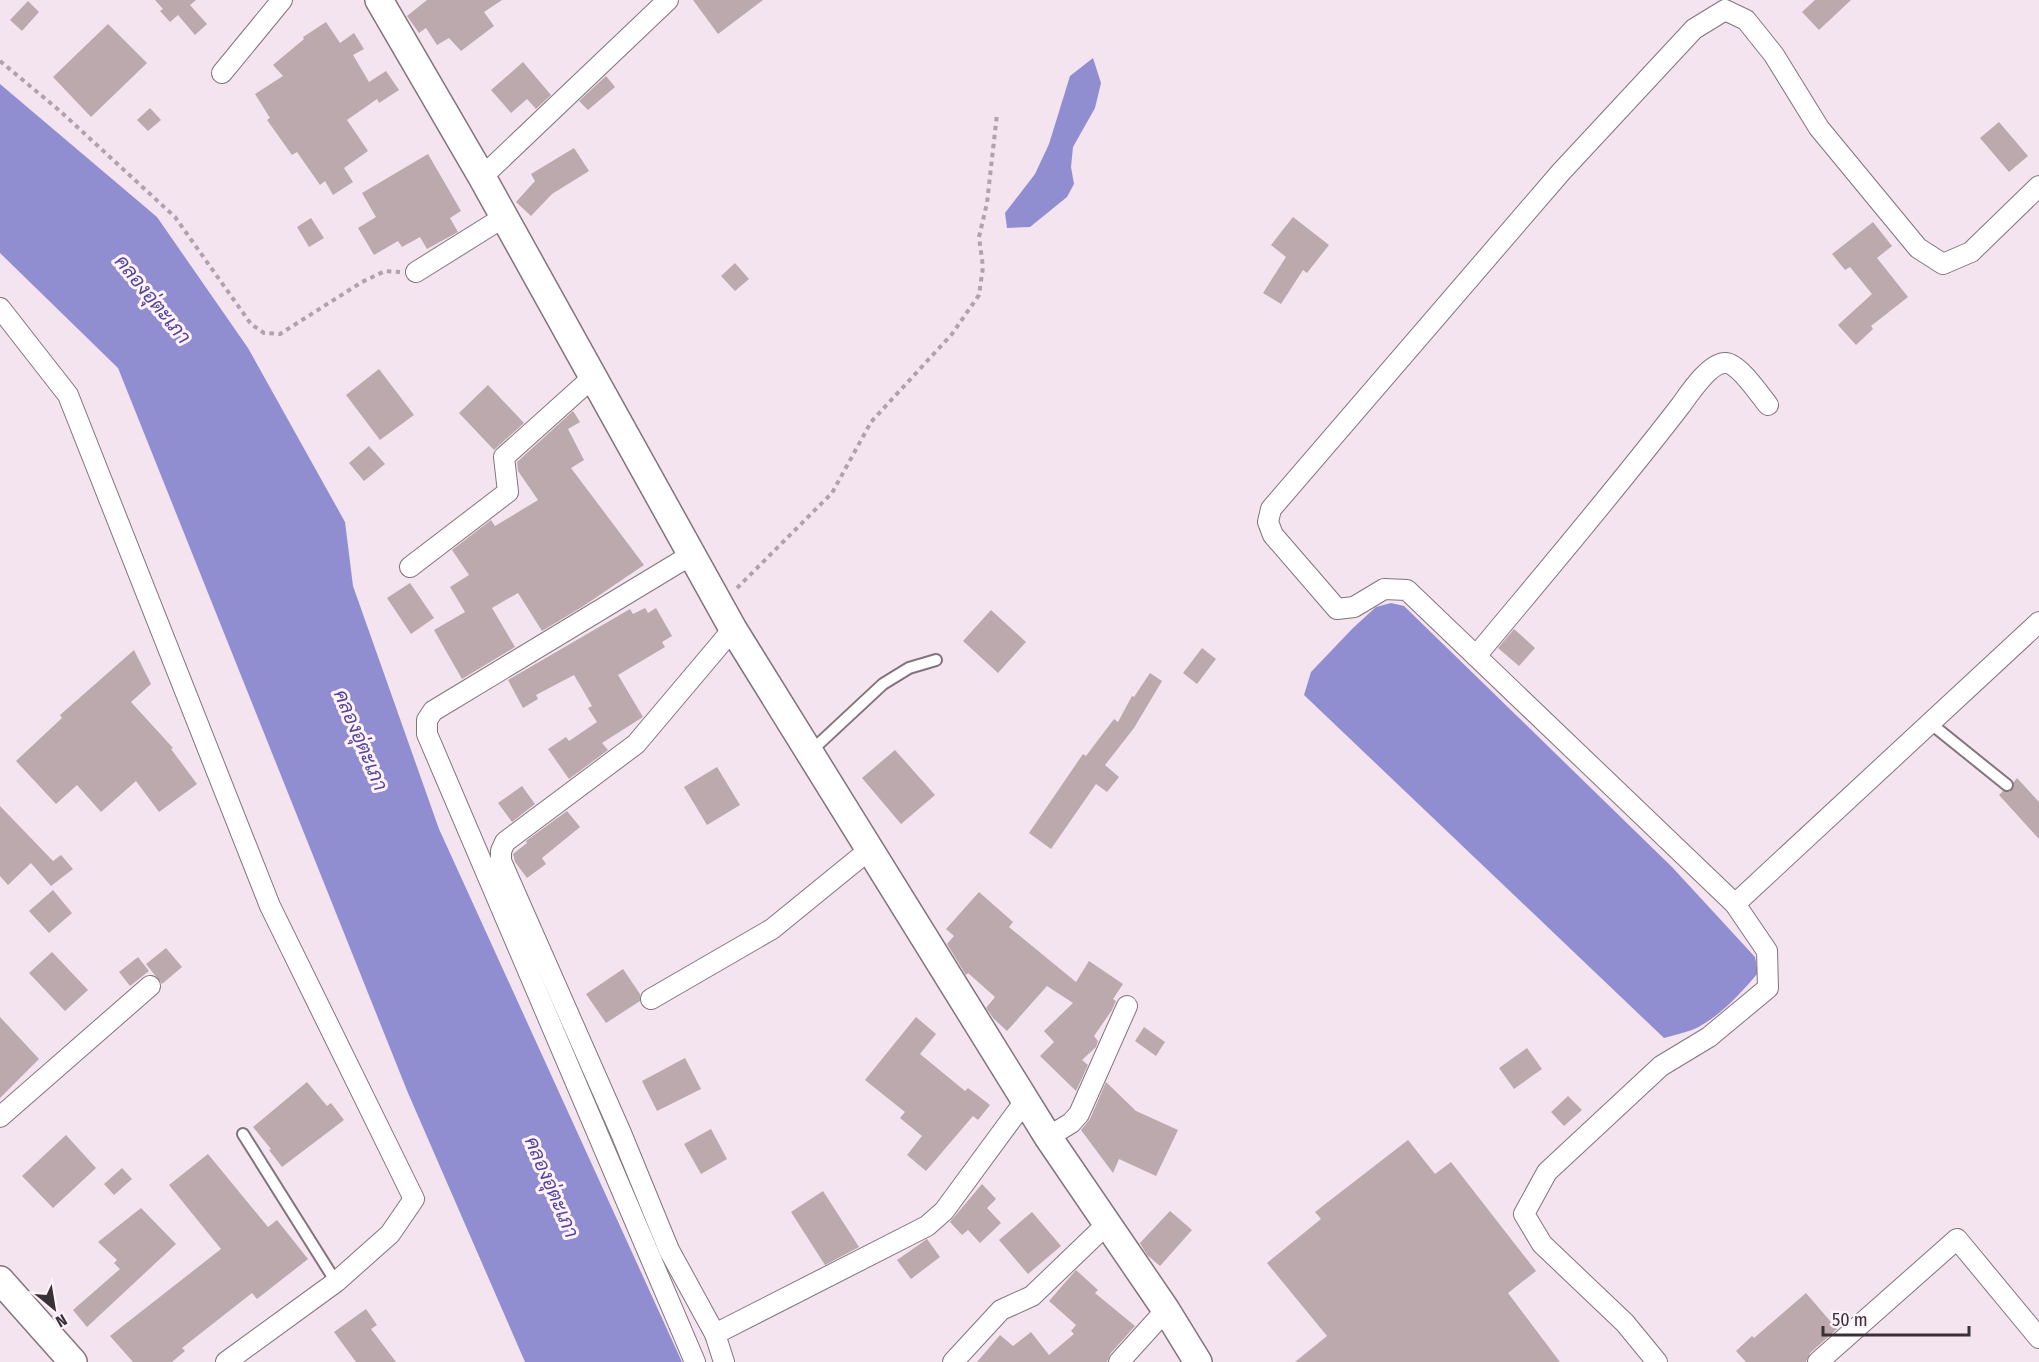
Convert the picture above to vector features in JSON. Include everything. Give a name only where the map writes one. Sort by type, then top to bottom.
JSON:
[{"type":"street","points":[[222,73],[282,0]]},
{"type":"street","points":[[380,0],[482,177],[733,629],[1025,1101],[1166,1310],[1198,1362]]},
{"type":"street","points":[[482,177],[668,0]]},
{"type":"street","points":[[1657,1362],[1625,1323],[1542,1244],[1524,1215],[1547,1172],[1660,1066],[1709,1037],[1768,988],[1767,951],[1735,903],[1407,590],[1384,589],[1354,607],[1337,609],[1273,535],[1268,522],[1271,509],[1561,172],[1694,29],[1725,10],[1746,20],[1774,55],[1819,128],[1918,248],[1943,264],[1971,252],[2039,186]]},
{"type":"street","points":[[416,272],[504,217]]},
{"type":"street","points":[[0,308],[68,395],[270,906],[414,1199],[390,1234],[336,1282],[226,1362]]},
{"type":"street","points":[[1476,656],[1641,457],[1702,378],[1719,365],[1727,363],[1748,380],[1768,405]]},
{"type":"street","points":[[410,567],[508,492],[504,457],[592,378]]},
{"type":"street","points":[[691,555],[433,711],[427,720],[427,734],[695,1362]]},
{"type":"street","points":[[1735,903],[2039,622]]},
{"type":"street","points":[[724,1362],[715,1334],[669,1250],[621,1133],[501,861],[501,851],[506,842],[636,744],[733,629]]},
{"type":"street","points":[[651,999],[772,929],[869,850]]},
{"type":"street","points":[[0,1117],[150,986]]},
{"type":"street","points":[[1048,1137],[1071,1123],[1079,1114],[1127,1006]]},
{"type":"street","points":[[715,1334],[927,1226],[944,1211],[1025,1101]]},
{"type":"street","points":[[953,1362],[1001,1310],[1032,1296],[1107,1224]]},
{"type":"street","points":[[1818,1362],[1957,1239],[2039,1338]]},
{"type":"street","points":[[0,1280],[73,1362]]},
{"type":"street","points":[[1119,1362],[1166,1310]]},
{"type":"lane","points":[[809,754],[883,684],[909,668],[936,660]]},
{"type":"lane","points":[[1930,723],[2007,785]]},
{"type":"lane","points":[[243,1134],[336,1282]]},
{"type":"path","points":[[0,61],[60,111],[176,217],[251,324],[264,333],[280,334],[362,282],[385,271],[416,272]]},
{"type":"path","points":[[720,605],[832,493],[871,422],[952,334],[979,294],[983,267],[980,237],[987,203],[997,114]]},
{"type":"water","points":[[1093,58],[1101,83],[1095,108],[1073,147],[1071,167],[1074,184],[1067,197],[1030,227],[1007,228],[1005,213],[1035,174],[1049,144],[1070,76]]},
{"type":"water","name":"คลองอุ่ตะเภา","points":[[0,84],[157,217],[248,348],[345,522],[353,586],[439,829],[682,1362],[525,1362],[408,1093],[118,368],[0,253]]},
{"type":"water","points":[[1391,603],[1404,606],[1672,867],[1755,957],[1758,973],[1720,1013],[1692,1030],[1664,1038],[1304,695],[1311,672],[1376,607]]},
{"type":"building","points":[[155,0],[196,0],[190,5],[207,24],[195,35],[178,15],[170,22],[160,11],[163,9]]},
{"type":"building","points":[[427,0],[502,0],[484,12],[494,26],[461,51],[449,38],[437,45],[426,28],[419,33],[407,16]]},
{"type":"building","points":[[693,0],[763,0],[718,34]]},
{"type":"building","points":[[1815,0],[1851,0],[1819,30],[1802,12]]},
{"type":"building","points":[[28,1],[39,12],[22,31],[10,20]]},
{"type":"building","points":[[326,22],[340,43],[354,33],[364,49],[353,55],[369,82],[386,71],[399,90],[379,103],[377,99],[347,120],[368,151],[344,168],[353,182],[333,195],[325,181],[320,185],[297,152],[292,155],[267,120],[270,118],[255,94],[283,76],[273,65],[304,39],[303,37]]},
{"type":"building","points":[[108,24],[147,63],[91,117],[53,77]]},
{"type":"building","points":[[523,62],[551,95],[536,109],[527,99],[511,113],[491,90]]},
{"type":"building","points":[[606,76],[615,87],[588,110],[579,101]]},
{"type":"building","points":[[150,108],[161,120],[148,131],[137,120]]},
{"type":"building","points":[[1999,122],[2028,156],[2009,172],[1980,138]]},
{"type":"building","points":[[574,148],[589,171],[552,194],[531,216],[516,202],[535,181],[531,174]]},
{"type":"building","points":[[428,154],[461,211],[450,218],[458,232],[427,249],[420,237],[402,247],[398,241],[374,255],[358,228],[376,217],[362,193]]},
{"type":"building","points":[[1293,217],[1329,245],[1307,273],[1303,270],[1281,304],[1263,293],[1286,257],[1271,245]]},
{"type":"building","points":[[311,218],[324,238],[309,247],[297,227]]},
{"type":"building","points":[[1873,222],[1892,246],[1877,258],[1908,297],[1871,326],[1873,329],[1856,345],[1838,325],[1872,294],[1850,267],[1845,270],[1832,254]]},
{"type":"building","points":[[735,263],[749,279],[735,291],[721,276]]},
{"type":"building","points":[[379,369],[414,415],[380,440],[346,395]]},
{"type":"building","points":[[488,385],[524,423],[494,450],[459,413]]},
{"type":"building","points":[[573,411],[580,422],[568,429],[584,460],[571,468],[644,565],[542,631],[518,593],[492,608],[515,647],[462,679],[434,630],[465,612],[450,587],[469,575],[452,550],[491,520],[495,526],[538,500],[518,471],[517,462]]},
{"type":"building","points":[[369,446],[385,464],[364,481],[349,463]]},
{"type":"building","points":[[410,583],[434,618],[411,634],[387,598]]},
{"type":"building","points":[[645,608],[648,613],[656,608],[672,636],[662,642],[665,647],[618,675],[643,717],[602,743],[608,750],[569,779],[548,749],[566,737],[569,741],[597,722],[588,708],[592,706],[574,675],[536,695],[538,699],[523,708],[508,680],[630,609],[633,614]]},
{"type":"building","points":[[991,610],[1026,642],[998,673],[963,641]]},
{"type":"building","points":[[1514,629],[1535,648],[1519,666],[1498,648]]},
{"type":"building","points":[[1202,648],[1216,659],[1197,684],[1183,673]]},
{"type":"building","points":[[134,650],[151,684],[131,702],[173,748],[171,749],[197,784],[159,812],[136,781],[101,812],[77,785],[56,804],[16,761],[62,718],[60,715]]},
{"type":"building","points":[[1150,673],[1162,681],[1134,728],[1105,765],[1119,777],[1107,792],[1096,784],[1051,849],[1029,833],[1083,754],[1086,756],[1114,719],[1118,722],[1132,696],[1134,697]]},
{"type":"building","points":[[895,750],[935,795],[901,824],[862,778]]},
{"type":"building","points":[[717,767],[740,805],[707,825],[684,787]]},
{"type":"building","points":[[2017,778],[2039,802],[2039,839],[1999,795],[2003,791],[2012,790]]},
{"type":"building","points":[[522,786],[535,804],[512,822],[498,803]]},
{"type":"building","points":[[0,806],[53,861],[61,855],[73,869],[51,886],[31,863],[8,885],[0,876]]},
{"type":"building","points":[[567,811],[580,827],[542,858],[546,864],[527,878],[515,862],[513,854],[527,843],[526,841]]},
{"type":"building","points":[[53,890],[72,913],[49,933],[29,911]]},
{"type":"building","points":[[979,892],[1013,922],[1009,927],[1076,982],[1089,961],[1123,984],[1113,999],[1116,1001],[1112,1010],[1094,1036],[1098,1041],[1096,1047],[1082,1060],[1088,1065],[1076,1091],[1040,1056],[1054,1042],[1044,1031],[1073,1003],[1047,986],[1007,1031],[986,1008],[995,997],[968,973],[966,975],[947,944],[954,936],[946,929]]},
{"type":"building","points":[[166,948],[182,967],[162,984],[146,964]]},
{"type":"building","points":[[52,952],[88,990],[65,1011],[29,973]]},
{"type":"building","points":[[138,957],[149,971],[130,986],[119,972]]},
{"type":"building","points":[[623,969],[640,994],[640,1001],[606,1023],[586,994]]},
{"type":"building","points":[[0,1017],[39,1059],[0,1098]]},
{"type":"building","points":[[916,1017],[936,1034],[920,1054],[965,1091],[968,1088],[990,1105],[978,1120],[973,1116],[926,1171],[907,1155],[922,1136],[900,1118],[905,1112],[865,1080]]},
{"type":"building","points":[[1144,1027],[1165,1042],[1156,1056],[1135,1041]]},
{"type":"building","points":[[1527,1048],[1542,1069],[1514,1089],[1499,1068]]},
{"type":"building","points":[[685,1058],[701,1089],[657,1111],[642,1081]]},
{"type":"building","points":[[307,1082],[327,1106],[331,1103],[344,1120],[282,1167],[253,1127]]},
{"type":"building","points":[[1106,1082],[1136,1111],[1178,1130],[1156,1176],[1119,1159],[1113,1173],[1081,1130],[1090,1119]]},
{"type":"building","points":[[1568,1096],[1582,1110],[1564,1126],[1551,1112]]},
{"type":"building","points":[[711,1129],[727,1159],[701,1174],[684,1144]]},
{"type":"building","points":[[66,1135],[96,1168],[53,1208],[22,1176]]},
{"type":"building","points":[[1408,1140],[1435,1174],[1451,1162],[1536,1271],[1508,1293],[1560,1362],[1295,1362],[1327,1336],[1267,1263],[1321,1219],[1315,1212]]},
{"type":"building","points":[[208,1154],[268,1227],[277,1220],[308,1259],[257,1299],[252,1293],[182,1348],[185,1351],[172,1362],[133,1362],[110,1336],[221,1249],[169,1185]]},
{"type":"building","points":[[122,1168],[132,1179],[114,1195],[104,1184]]},
{"type":"building","points":[[982,1184],[996,1199],[987,1208],[1001,1223],[980,1243],[968,1230],[962,1235],[950,1222]]},
{"type":"building","points":[[823,1191],[859,1247],[825,1265],[791,1212]]},
{"type":"building","points":[[141,1208],[176,1244],[87,1327],[73,1310],[120,1269],[114,1263],[117,1260],[98,1242]]},
{"type":"building","points":[[1170,1211],[1192,1230],[1160,1266],[1147,1255],[1140,1243]]},
{"type":"building","points":[[1032,1212],[1061,1246],[1028,1274],[999,1240]]},
{"type":"building","points":[[927,1239],[940,1257],[911,1279],[897,1260]]},
{"type":"building","points":[[1076,1270],[1098,1290],[1095,1293],[1135,1326],[1110,1354],[1107,1362],[977,1362],[1000,1335],[1013,1346],[1031,1332],[1049,1355],[1074,1334],[1071,1331],[1076,1325],[1049,1301]]},
{"type":"building","points":[[1806,1293],[1837,1329],[1810,1353],[1806,1362],[1746,1362],[1736,1351]]},
{"type":"building","points":[[366,1309],[377,1325],[371,1329],[396,1362],[356,1362],[334,1332]]}]
